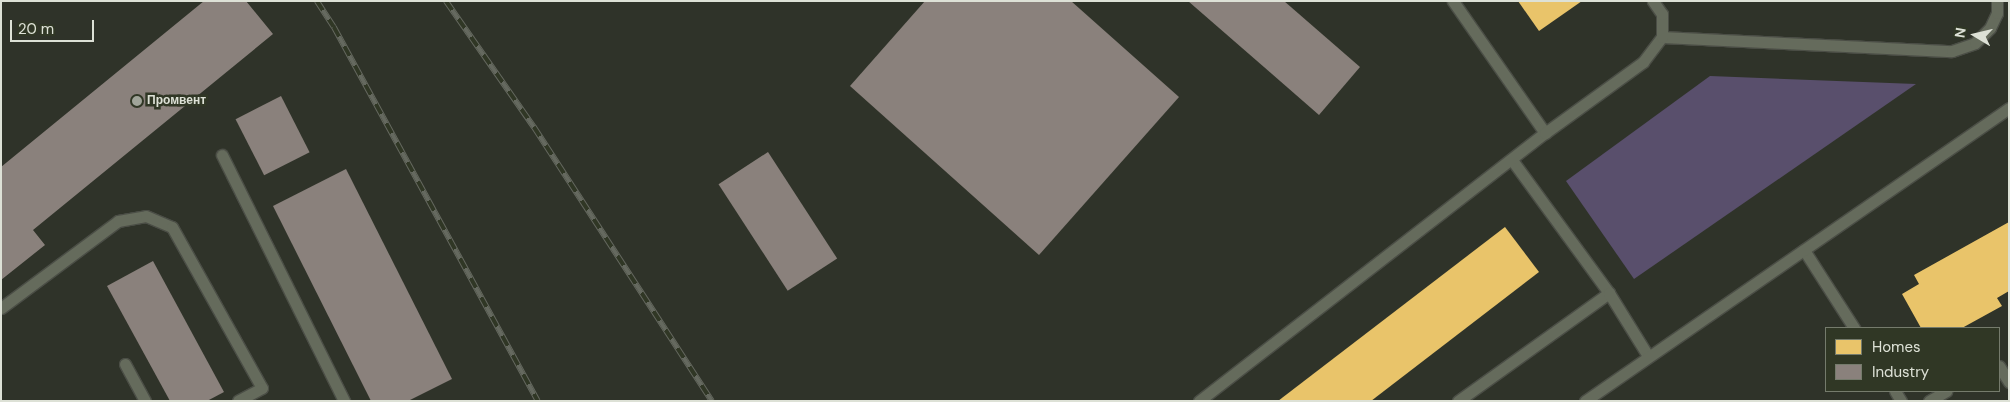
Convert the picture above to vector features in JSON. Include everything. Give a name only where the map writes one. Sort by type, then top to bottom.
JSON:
[{"type":"lane","points":[[1453,1],[1545,133]]},
{"type":"lane","points":[[1199,401],[1545,133],[1643,62],[1662,37],[1662,14],[1653,1]]},
{"type":"lane","points":[[1662,37],[1952,51],[1974,43],[1990,28],[1997,13],[1997,1]]},
{"type":"lane","points":[[1584,401],[2009,108]]},
{"type":"lane","points":[[222,155],[344,401]]},
{"type":"lane","points":[[1512,160],[1609,293],[1648,356]]},
{"type":"lane","points":[[1,308],[118,221],[146,216],[172,227],[262,388],[238,401]]},
{"type":"lane","points":[[1804,250],[1853,327]]},
{"type":"lane","points":[[1458,401],[1609,293]]},
{"type":"lane","points":[[125,364],[145,401]]},
{"type":"lane","points":[[2000,368],[2009,382]]},
{"type":"lane","points":[[1929,401],[1944,392]]},
{"type":"shaded area","points":[[1710,76],[1916,84],[1634,279],[1566,181]]},
{"type":"building: Homes","points":[[1518,1],[1582,1],[1539,31]]},
{"type":"building: Homes","points":[[2009,222],[2009,291],[1997,298],[2002,306],[1964,327],[1920,327],[1902,294],[1919,284],[1914,275]]},
{"type":"building: Homes","points":[[1505,227],[1539,272],[1371,401],[1278,401]]},
{"type":"building: Industry","name":"Промвент","points":[[204,1],[246,1],[273,34],[33,230],[45,245],[1,280],[1,167]]},
{"type":"building: Industry","points":[[925,1],[1071,1],[1179,97],[1039,255],[850,86]]},
{"type":"building: Industry","points":[[1188,1],[1284,1],[1360,67],[1319,115]]},
{"type":"building: Industry","points":[[281,96],[310,152],[264,175],[236,119]]},
{"type":"building: Industry","points":[[768,152],[837,259],[788,291],[719,184]]},
{"type":"building: Industry","points":[[346,169],[452,379],[408,401],[371,401],[273,206]]},
{"type":"building: Industry","points":[[153,261],[224,392],[207,401],[170,401],[107,286]]},
{"type":"railway","points":[[317,1],[334,27],[538,401]]},
{"type":"railway","points":[[446,1],[534,127],[712,401]]},
{"type":"place","name":"Промвент","points":[[137,101]]}]
